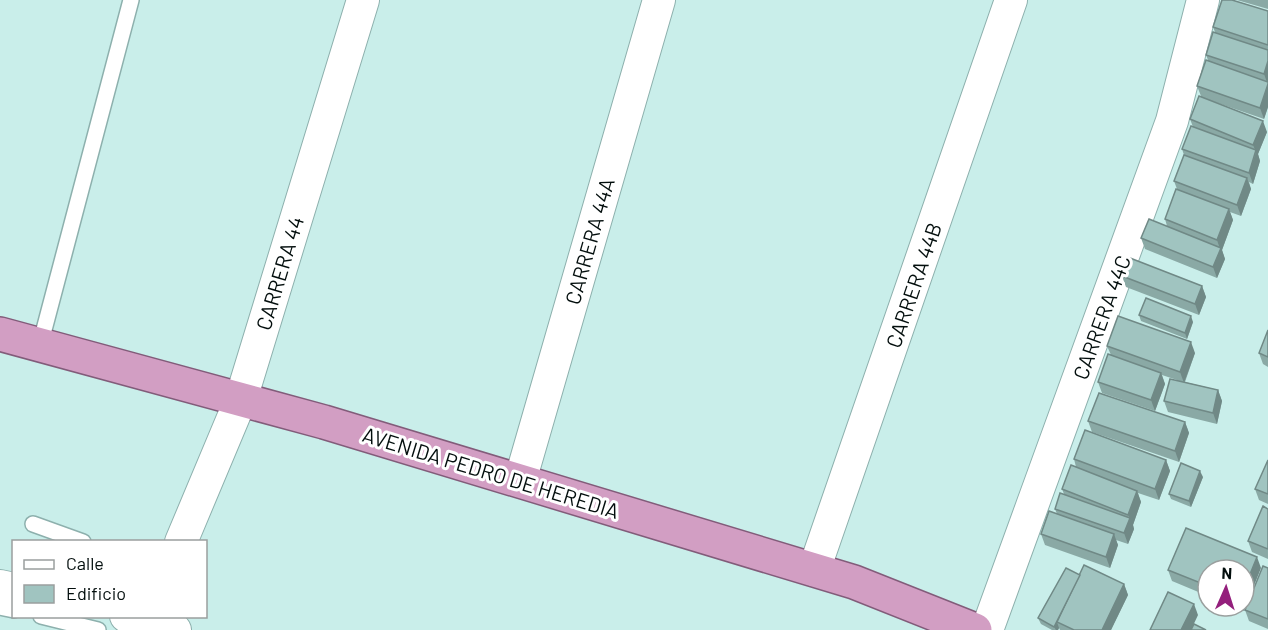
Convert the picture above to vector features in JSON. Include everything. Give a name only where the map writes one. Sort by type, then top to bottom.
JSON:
[{"type":"highway","name":"AVENIDA PEDRO DE HEREDIA","points":[[0,334],[241,399],[814,570],[892,596],[975,630]]},
{"type":"street","name":"CARRERA 44","points":[[182,540],[241,399],[363,0]]},
{"type":"street","name":"CARRERA 44A","points":[[520,481],[658,0]]},
{"type":"street","name":"CARRERA 44B","points":[[814,570],[1011,0]]},
{"type":"street","name":"CARRERA 44C","points":[[987,630],[1172,121],[1203,0]]},
{"type":"lane","points":[[40,345],[130,0]]},
{"type":"lane","points":[[33,524],[77,540]]},
{"type":"lane","points":[[49,618],[98,630]]},
{"type":"building","points":[[1222,0],[1232,0],[1268,11],[1268,45],[1213,27]]},
{"type":"building","points":[[1213,32],[1268,50],[1268,61],[1264,74],[1206,55]]},
{"type":"building","points":[[1206,60],[1268,82],[1260,108],[1197,86]]},
{"type":"building","points":[[1199,96],[1263,121],[1253,145],[1190,119]]},
{"type":"building","points":[[1191,126],[1256,150],[1249,173],[1182,149]]},
{"type":"building","points":[[1184,155],[1247,178],[1237,205],[1174,181]]},
{"type":"building","points":[[1176,189],[1229,209],[1217,240],[1165,219]]},
{"type":"building","points":[[1149,219],[1221,248],[1213,267],[1141,238]]},
{"type":"building","points":[[1130,258],[1202,286],[1195,304],[1122,276]]},
{"type":"building","points":[[1146,298],[1191,316],[1185,333],[1139,315]]},
{"type":"building","points":[[1118,316],[1191,342],[1180,372],[1107,346]]},
{"type":"building","points":[[1268,330],[1268,357],[1259,353]]},
{"type":"building","points":[[1108,354],[1161,373],[1151,400],[1098,382]]},
{"type":"building","points":[[1170,379],[1218,390],[1213,413],[1164,401]]},
{"type":"building","points":[[1099,393],[1185,422],[1175,451],[1088,421]]},
{"type":"building","points":[[1085,430],[1166,460],[1155,489],[1074,459]]},
{"type":"building","points":[[1268,460],[1268,494],[1255,489]]},
{"type":"building","points":[[1181,463],[1200,471],[1189,501],[1169,494]]},
{"type":"building","points":[[1071,465],[1137,491],[1128,515],[1062,489]]},
{"type":"building","points":[[1060,493],[1130,518],[1124,533],[1055,509]]},
{"type":"building","points":[[1263,506],[1268,509],[1268,549],[1248,541]]},
{"type":"building","points":[[1049,511],[1114,534],[1106,557],[1041,534]]},
{"type":"building","points":[[1186,528],[1257,557],[1256,559],[1196,558],[1196,581],[1168,570]]},
{"type":"building","points":[[1084,565],[1124,584],[1102,630],[1074,630],[1057,622]]},
{"type":"building","points":[[1263,566],[1268,568],[1268,619],[1256,614],[1256,583]]},
{"type":"building","points":[[1066,568],[1080,575],[1054,627],[1038,618]]},
{"type":"building","points":[[1168,592],[1194,604],[1181,630],[1150,630]]},
{"type":"building","points":[[1194,624],[1206,630],[1191,630]]}]
